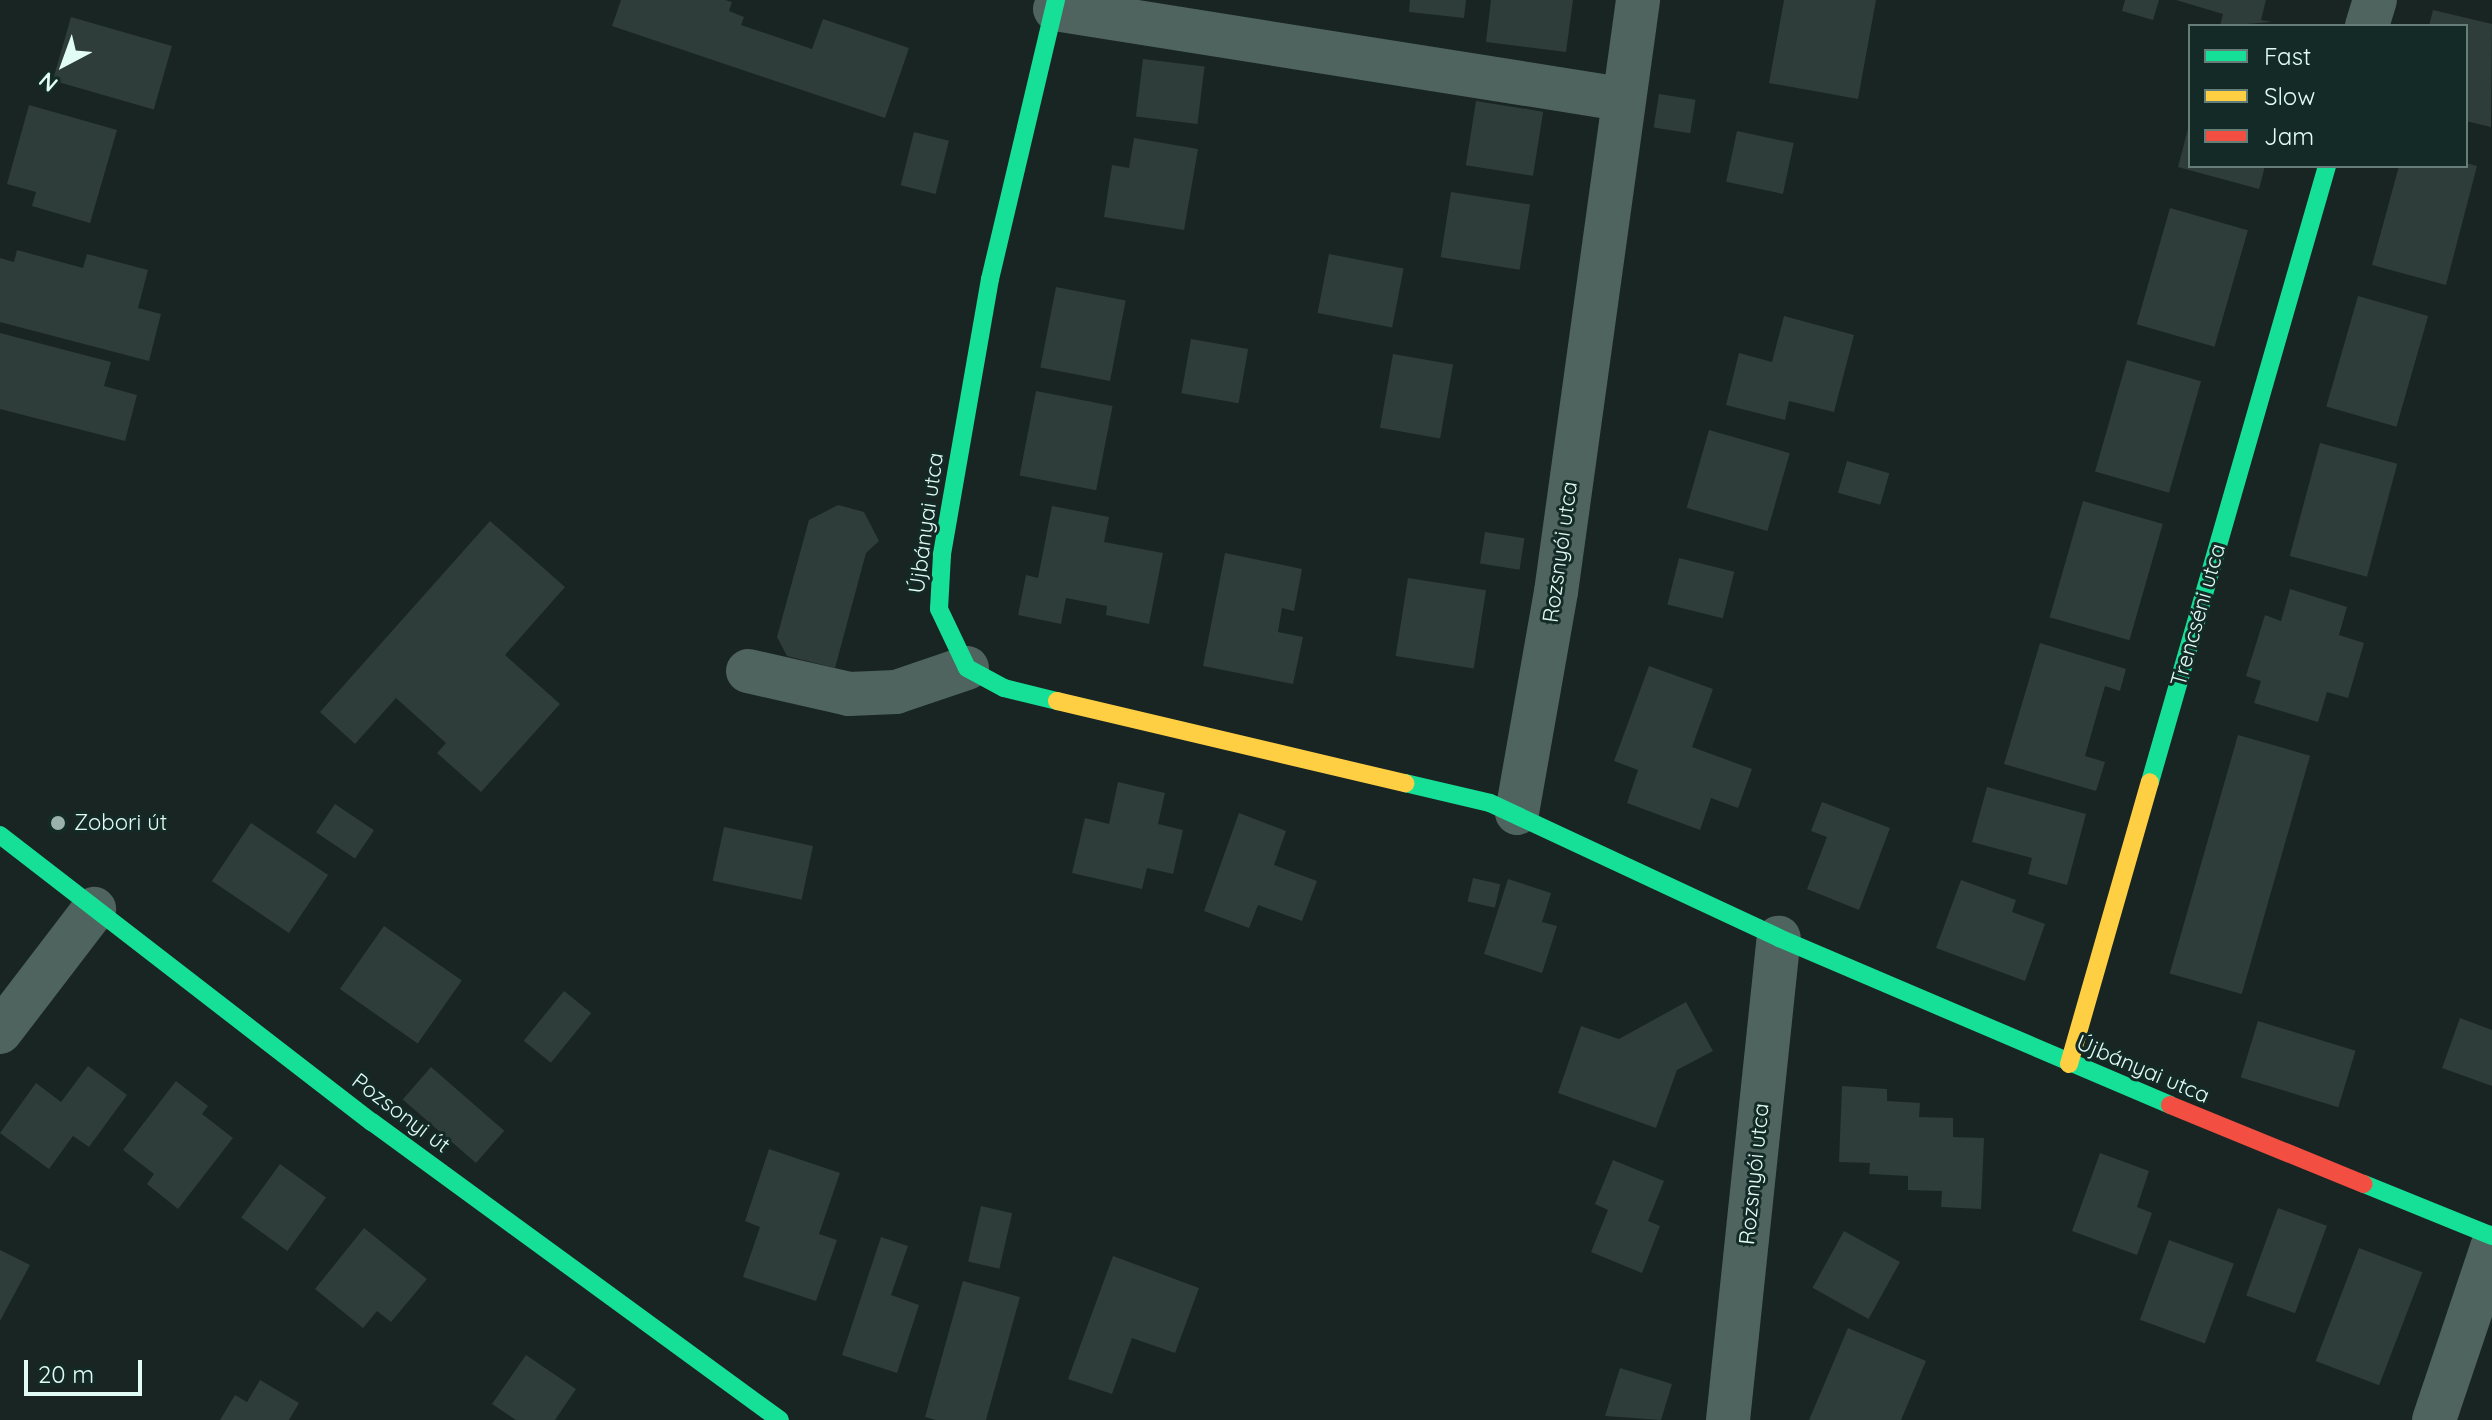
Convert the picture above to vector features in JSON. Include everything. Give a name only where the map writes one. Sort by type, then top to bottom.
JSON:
[{"type":"street","name":"Rozsnyói utca","points":[[1517,813],[1556,592],[1621,99],[1638,0]]},
{"type":"street","points":[[2368,24],[2375,0]]},
{"type":"street","points":[[1055,4],[1621,99]]},
{"type":"street","name":"Újbányai utca","points":[[967,668],[939,609],[942,555],[990,279],[1055,4]]},
{"type":"street","name":"Trencséni utca","points":[[2069,1064],[2326,168]]},
{"type":"street","points":[[748,671],[849,694],[896,692],[967,668],[1004,688],[1459,794],[1517,813],[1779,938]]},
{"type":"street","name":"Pozsonyi út","points":[[0,835],[372,1122],[780,1420]]},
{"type":"street","points":[[0,1032],[94,909]]},
{"type":"street","name":"Rozsnyói utca","points":[[1728,1420],[1779,938]]},
{"type":"street","name":"Újbányai utca","points":[[1779,938],[2069,1064],[2492,1236]]},
{"type":"street","points":[[2434,1420],[2492,1248]]},
{"type":"building","points":[[621,0],[725,0],[732,2],[729,11],[744,17],[741,25],[812,49],[823,19],[909,48],[885,118],[612,26]]},
{"type":"building","points":[[1410,0],[1466,0],[1464,18],[1409,12]]},
{"type":"building","points":[[1491,0],[1573,0],[1566,52],[1486,42]]},
{"type":"building","points":[[1784,0],[1876,0],[1858,99],[1769,83]]},
{"type":"building","points":[[2125,0],[2159,0],[2153,20],[2122,11]]},
{"type":"building","points":[[2176,0],[2266,0],[2261,20],[2272,22],[2220,24],[2223,14]]},
{"type":"building","points":[[2433,10],[2492,24],[2491,127],[2468,121],[2468,24],[2430,24]]},
{"type":"building","points":[[71,17],[172,46],[154,109],[53,80]]},
{"type":"building","points":[[1143,59],[1205,67],[1197,124],[1136,117]]},
{"type":"building","points":[[1659,94],[1696,100],[1690,133],[1654,128]]},
{"type":"building","points":[[1476,101],[1543,112],[1533,176],[1466,165]]},
{"type":"building","points":[[29,105],[117,130],[90,223],[32,206],[36,192],[7,184]]},
{"type":"building","points":[[2188,129],[2188,168],[2264,168],[2259,189],[2178,167]]},
{"type":"building","points":[[1737,131],[1794,143],[1783,194],[1726,182]]},
{"type":"building","points":[[914,132],[949,141],[936,194],[901,185]]},
{"type":"building","points":[[1134,138],[1198,149],[1184,230],[1104,217],[1112,165],[1129,168]]},
{"type":"building","points":[[2468,164],[2477,166],[2446,285],[2372,265],[2398,168],[2468,168]]},
{"type":"building","points":[[1451,192],[1530,205],[1520,270],[1441,257]]},
{"type":"building","points":[[2170,208],[2248,230],[2215,347],[2137,324]]},
{"type":"building","points":[[17,250],[83,268],[87,254],[148,270],[138,308],[161,314],[149,361],[0,322],[0,258],[14,262]]},
{"type":"building","points":[[1329,254],[1404,269],[1392,327],[1318,313]]},
{"type":"building","points":[[1056,287],[1126,301],[1110,381],[1040,367]]},
{"type":"building","points":[[2358,296],[2428,316],[2396,427],[2326,407]]},
{"type":"building","points":[[1784,316],[1854,335],[1834,412],[1789,401],[1785,420],[1726,405],[1739,353],[1772,362]]},
{"type":"building","points":[[0,333],[111,362],[104,386],[137,395],[125,441],[0,409]]},
{"type":"building","points":[[1191,339],[1248,349],[1239,403],[1181,393]]},
{"type":"building","points":[[1393,354],[1453,365],[1440,438],[1380,428]]},
{"type":"building","points":[[2127,360],[2201,381],[2169,493],[2095,472]]},
{"type":"building","points":[[1036,391],[1113,406],[1096,490],[1020,475]]},
{"type":"building","points":[[1709,430],[1790,453],[1767,531],[1687,508]]},
{"type":"building","points":[[2320,443],[2397,464],[2367,577],[2290,556]]},
{"type":"building","points":[[1847,461],[1889,473],[1880,505],[1838,493]]},
{"type":"building","points":[[2083,501],[2163,524],[2129,640],[2050,617]]},
{"type":"building","points":[[838,505],[864,512],[879,541],[866,553],[835,668],[787,656],[777,637],[809,520]]},
{"type":"building","points":[[1052,506],[1109,517],[1104,542],[1163,553],[1149,624],[1106,615],[1107,606],[1066,598],[1061,624],[1018,615],[1026,575],[1038,578]]},
{"type":"building","points":[[490,521],[565,587],[505,655],[560,704],[481,792],[437,753],[446,743],[396,698],[355,744],[320,712]]},
{"type":"building","points":[[1485,532],[1525,538],[1520,570],[1480,564]]},
{"type":"building","points":[[1225,553],[1302,569],[1294,611],[1282,608],[1278,632],[1303,637],[1293,684],[1203,666]]},
{"type":"building","points":[[1679,558],[1734,572],[1723,618],[1667,605]]},
{"type":"building","points":[[1408,578],[1486,590],[1474,668],[1396,656]]},
{"type":"building","points":[[2290,589],[2347,607],[2339,635],[2364,643],[2348,698],[2327,692],[2318,722],[2254,703],[2261,681],[2246,676],[2265,615],[2281,621]]},
{"type":"building","points":[[2040,643],[2126,669],[2120,691],[2105,686],[2085,756],[2105,762],[2096,791],[2004,764]]},
{"type":"building","points":[[1649,666],[1713,689],[1692,747],[1752,769],[1738,808],[1711,798],[1700,830],[1627,803],[1638,770],[1614,761]]},
{"type":"building","points":[[2238,735],[2310,756],[2242,994],[2170,973]]},
{"type":"building","points":[[1118,782],[1165,793],[1158,824],[1183,830],[1173,874],[1147,868],[1142,889],[1072,873],[1085,818],[1109,824]]},
{"type":"building","points":[[1987,787],[2086,814],[2067,885],[2028,874],[2032,858],[1972,842]]},
{"type":"building","points":[[1822,802],[1890,828],[1859,910],[1807,889],[1827,837],[1811,831]]},
{"type":"building","points":[[335,804],[374,830],[355,858],[316,832]]},
{"type":"building","points":[[1239,813],[1286,831],[1274,865],[1317,881],[1302,921],[1258,905],[1249,928],[1204,911]]},
{"type":"building","points":[[251,823],[328,875],[289,933],[212,881]]},
{"type":"building","points":[[724,827],[813,846],[802,900],[713,881]]},
{"type":"building","points":[[1473,878],[1500,884],[1495,908],[1468,901]]},
{"type":"building","points":[[1508,879],[1551,893],[1542,922],[1557,926],[1542,973],[1484,954]]},
{"type":"building","points":[[1961,880],[2016,900],[2012,912],[2045,924],[2025,981],[1936,948]]},
{"type":"building","points":[[384,926],[462,980],[418,1044],[340,989]]},
{"type":"building","points":[[564,991],[591,1013],[551,1063],[524,1041]]},
{"type":"building","points":[[1686,1002],[1713,1051],[1677,1070],[1656,1128],[1558,1093],[1581,1026],[1619,1039]]},
{"type":"building","points":[[2460,1018],[2492,1030],[2492,1086],[2442,1068]]},
{"type":"building","points":[[2258,1021],[2356,1051],[2338,1107],[2241,1077]]},
{"type":"building","points":[[88,1066],[127,1095],[89,1147],[73,1136],[49,1169],[0,1133],[36,1083],[61,1102]]},
{"type":"building","points":[[431,1067],[504,1131],[476,1163],[403,1099]]},
{"type":"building","points":[[176,1081],[208,1106],[202,1114],[233,1138],[178,1209],[147,1184],[154,1174],[123,1150]]},
{"type":"building","points":[[1842,1086],[1887,1089],[1887,1101],[1920,1103],[1919,1117],[1953,1118],[1953,1137],[1984,1138],[1981,1209],[1941,1207],[1942,1191],[1908,1190],[1908,1176],[1869,1174],[1870,1163],[1839,1162]]},
{"type":"building","points":[[769,1149],[840,1173],[819,1234],[837,1240],[816,1301],[743,1277],[760,1227],[745,1221]]},
{"type":"building","points":[[2100,1153],[2149,1171],[2137,1207],[2152,1213],[2137,1255],[2072,1231]]},
{"type":"building","points":[[1613,1160],[1664,1181],[1648,1221],[1660,1226],[1642,1273],[1591,1252],[1608,1210],[1595,1204]]},
{"type":"building","points":[[280,1164],[326,1198],[287,1251],[241,1217]]},
{"type":"building","points":[[981,1206],[1012,1213],[999,1269],[968,1262]]},
{"type":"building","points":[[2278,1208],[2327,1226],[2295,1313],[2246,1295]]},
{"type":"building","points":[[364,1228],[427,1279],[391,1322],[377,1311],[363,1328],[315,1289]]},
{"type":"building","points":[[1844,1231],[1900,1262],[1868,1319],[1812,1288]]},
{"type":"building","points":[[881,1237],[908,1246],[891,1295],[919,1305],[897,1373],[842,1355]]},
{"type":"building","points":[[2169,1240],[2234,1264],[2205,1343],[2140,1320]]},
{"type":"building","points":[[2359,1248],[2422,1272],[2379,1385],[2316,1361]]},
{"type":"building","points":[[0,1250],[30,1265],[0,1321]]},
{"type":"building","points":[[1113,1256],[1199,1288],[1175,1353],[1132,1338],[1112,1394],[1068,1379]]},
{"type":"building","points":[[963,1281],[1020,1297],[986,1420],[936,1420],[925,1417]]},
{"type":"building","points":[[1848,1328],[1926,1361],[1901,1420],[1809,1420]]},
{"type":"building","points":[[526,1355],[576,1389],[555,1420],[516,1420],[492,1404]]},
{"type":"building","points":[[1620,1368],[1672,1384],[1661,1420],[1605,1416]]},
{"type":"building","points":[[260,1380],[299,1403],[289,1420],[220,1420],[235,1395],[247,1402]]},
{"type":"traffic: fast","points":[[1056,0],[990,279],[942,555],[939,609],[967,668],[1004,688],[1057,701]]},
{"type":"traffic: fast","points":[[2150,782],[2326,168]]},
{"type":"traffic: fast","points":[[1405,783],[1490,803],[1779,938],[2170,1105]]},
{"type":"traffic: fast","points":[[0,835],[372,1122],[780,1420]]},
{"type":"traffic: fast","points":[[2364,1184],[2492,1236]]},
{"type":"traffic: slow","points":[[1057,701],[1405,783]]},
{"type":"traffic: slow","points":[[2069,1064],[2150,782]]},
{"type":"traffic: jam","points":[[2170,1105],[2364,1184]]},
{"type":"place","name":"Zobori út","points":[[58,823]]}]
